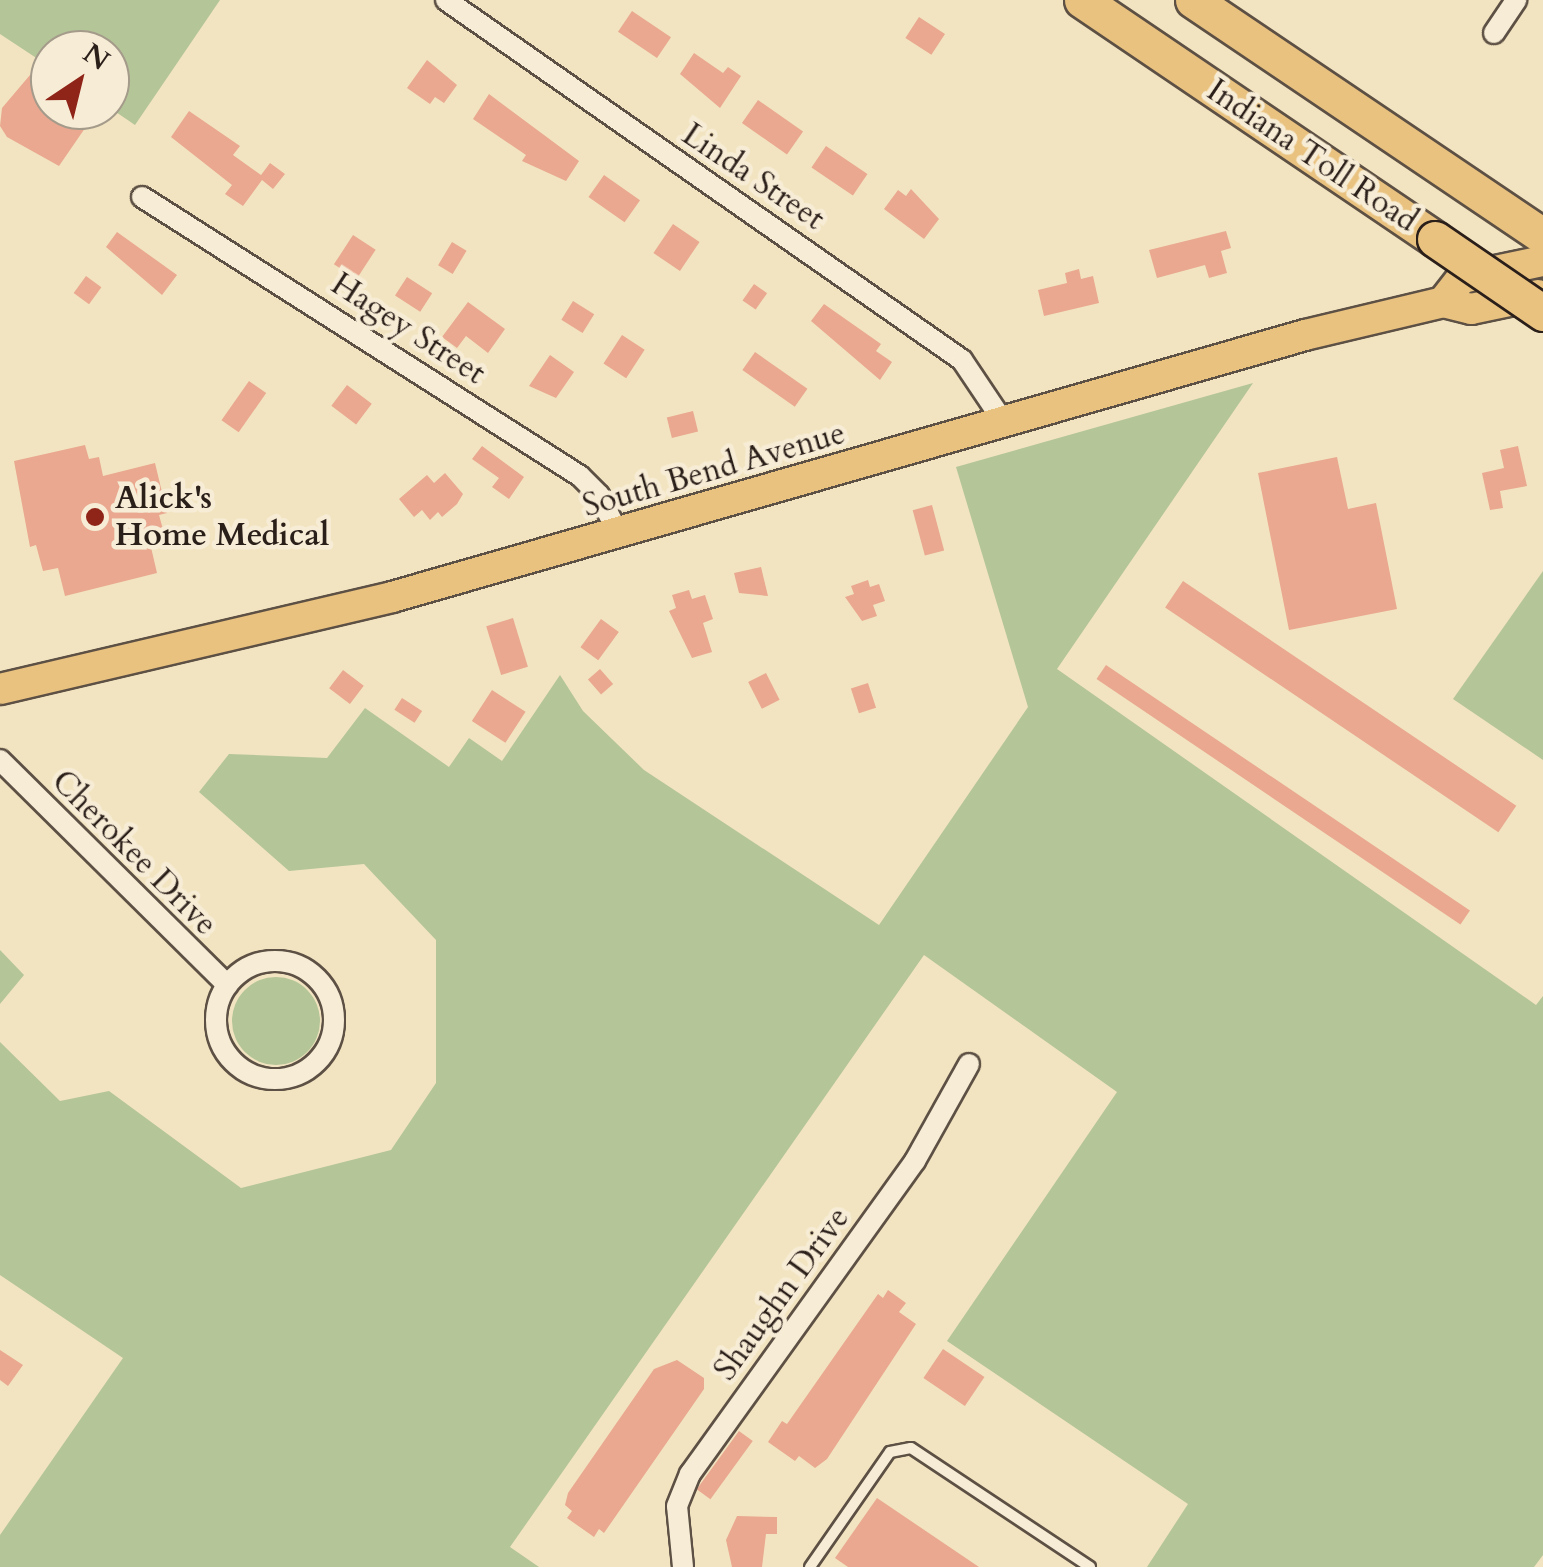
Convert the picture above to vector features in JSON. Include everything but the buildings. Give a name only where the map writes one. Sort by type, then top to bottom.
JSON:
[{"type":"highway","name":"Indiana Toll Road","points":[[1082,0],[1543,313]]},
{"type":"highway","name":"Indiana Toll Road","points":[[1193,0],[1532,229]]},
{"type":"main road","name":"South Bend Avenue","points":[[1443,302],[1462,278],[1543,261]]},
{"type":"main road","name":"South Bend Avenue","points":[[0,689],[357,606],[1005,424],[1305,335],[1443,302],[1471,309],[1543,294]]},
{"type":"street","name":"Linda Street","points":[[446,0],[962,360],[991,394],[1005,424]]},
{"type":"street","points":[[1494,33],[1516,0]]},
{"type":"street","name":"Hagey Street","points":[[142,197],[580,476],[599,494],[618,533]]},
{"type":"street","name":"Cherokee Drive","points":[[0,760],[227,985]]},
{"type":"street","points":[[270,961],[316,978],[335,1024],[323,1056],[293,1077],[274,1080],[240,1068],[219,1038],[216,1020],[227,985],[270,961]]},
{"type":"street","name":"Shaughn Drive","points":[[683,1567],[677,1506],[690,1474],[914,1161],[969,1064]]},
{"type":"lane","points":[[810,1567],[890,1452],[910,1448],[1090,1567]]},
{"type":"green space","points":[[0,0],[220,0],[135,125],[130,122],[130,30],[30,30],[30,54],[0,34]]},
{"type":"green space","points":[[1253,383],[1057,669],[1536,1005],[1543,996],[1543,1555],[1534,1567],[1147,1567],[1188,1504],[947,1341],[1117,1092],[924,955],[510,1547],[539,1567],[0,1567],[0,1535],[123,1358],[0,1275],[0,1042],[60,1101],[109,1091],[241,1188],[391,1150],[436,1083],[436,940],[364,864],[289,871],[199,792],[229,754],[327,758],[365,708],[449,767],[469,738],[502,761],[560,675],[583,711],[644,770],[879,925],[1028,707],[956,467]]},
{"type":"green space","points":[[1543,571],[1543,760],[1453,699]]},
{"type":"green space","points":[[0,950],[24,975],[0,1004]]},
{"type":"green space","points":[[276,977],[293,980],[307,990],[317,1004],[317,1038],[307,1052],[293,1062],[276,1065],[259,1062],[245,1052],[235,1038],[232,1021],[235,1004],[245,990],[259,980]]},
{"type":"place","name":"Alick's Home Medical","points":[[95,517]]}]
